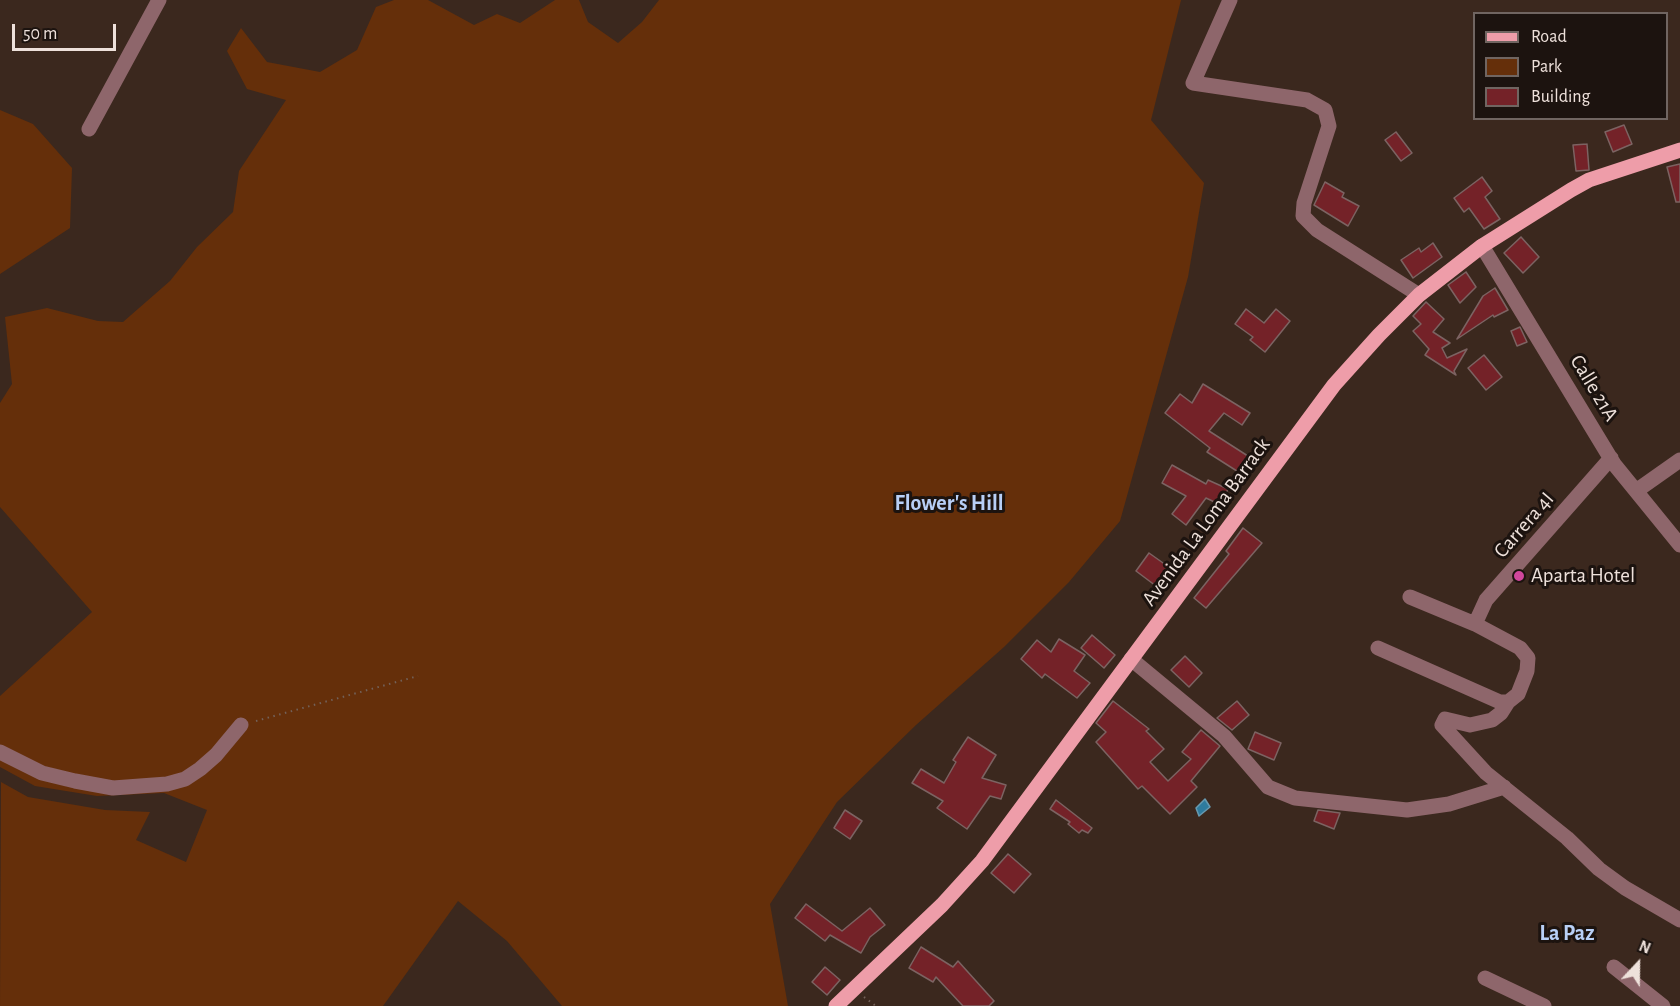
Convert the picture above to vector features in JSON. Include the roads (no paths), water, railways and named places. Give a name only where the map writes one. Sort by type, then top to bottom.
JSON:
[{"type":"main road","name":"Avenida La Loma Barrack","points":[[836,1006],[942,905],[982,861],[1334,385],[1419,295],[1482,246],[1589,180],[1680,150]]},
{"type":"street","points":[[88,129],[159,0]]},
{"type":"street","points":[[1230,0],[1192,83],[1307,100],[1325,111],[1329,126],[1304,204],[1303,216],[1317,230],[1419,295]]},
{"type":"street","name":"Calle 21A","points":[[1482,246],[1611,458],[1679,542]]},
{"type":"street","name":"Carrera 4I","points":[[1475,624],[1486,600],[1611,458]]},
{"type":"street","points":[[1636,491],[1680,460]]},
{"type":"street","points":[[1410,597],[1475,624],[1520,648],[1528,658],[1527,671],[1518,694],[1492,720],[1470,725],[1444,719],[1442,725],[1467,755],[1567,838],[1607,876],[1680,920]]},
{"type":"street","points":[[1378,648],[1500,702],[1508,702]]},
{"type":"street","points":[[1131,660],[1224,736],[1268,787],[1295,798],[1407,810],[1449,804],[1504,787]]},
{"type":"street","points":[[0,752],[42,773],[85,783],[113,788],[167,784],[185,779],[200,769],[216,755],[241,725]]},
{"type":"street","points":[[1614,967],[1663,1006]]},
{"type":"street","points":[[1485,978],[1545,1006]]},
{"type":"water","points":[[1205,799],[1210,807],[1199,816],[1196,808]]},
{"type":"place","name":"Aparta Hotel","points":[[1519,576]]},
{"type":"district","name":"Flower's Hill","points":[[949,503]]},
{"type":"district","name":"La Paz","points":[[1567,933]]}]
